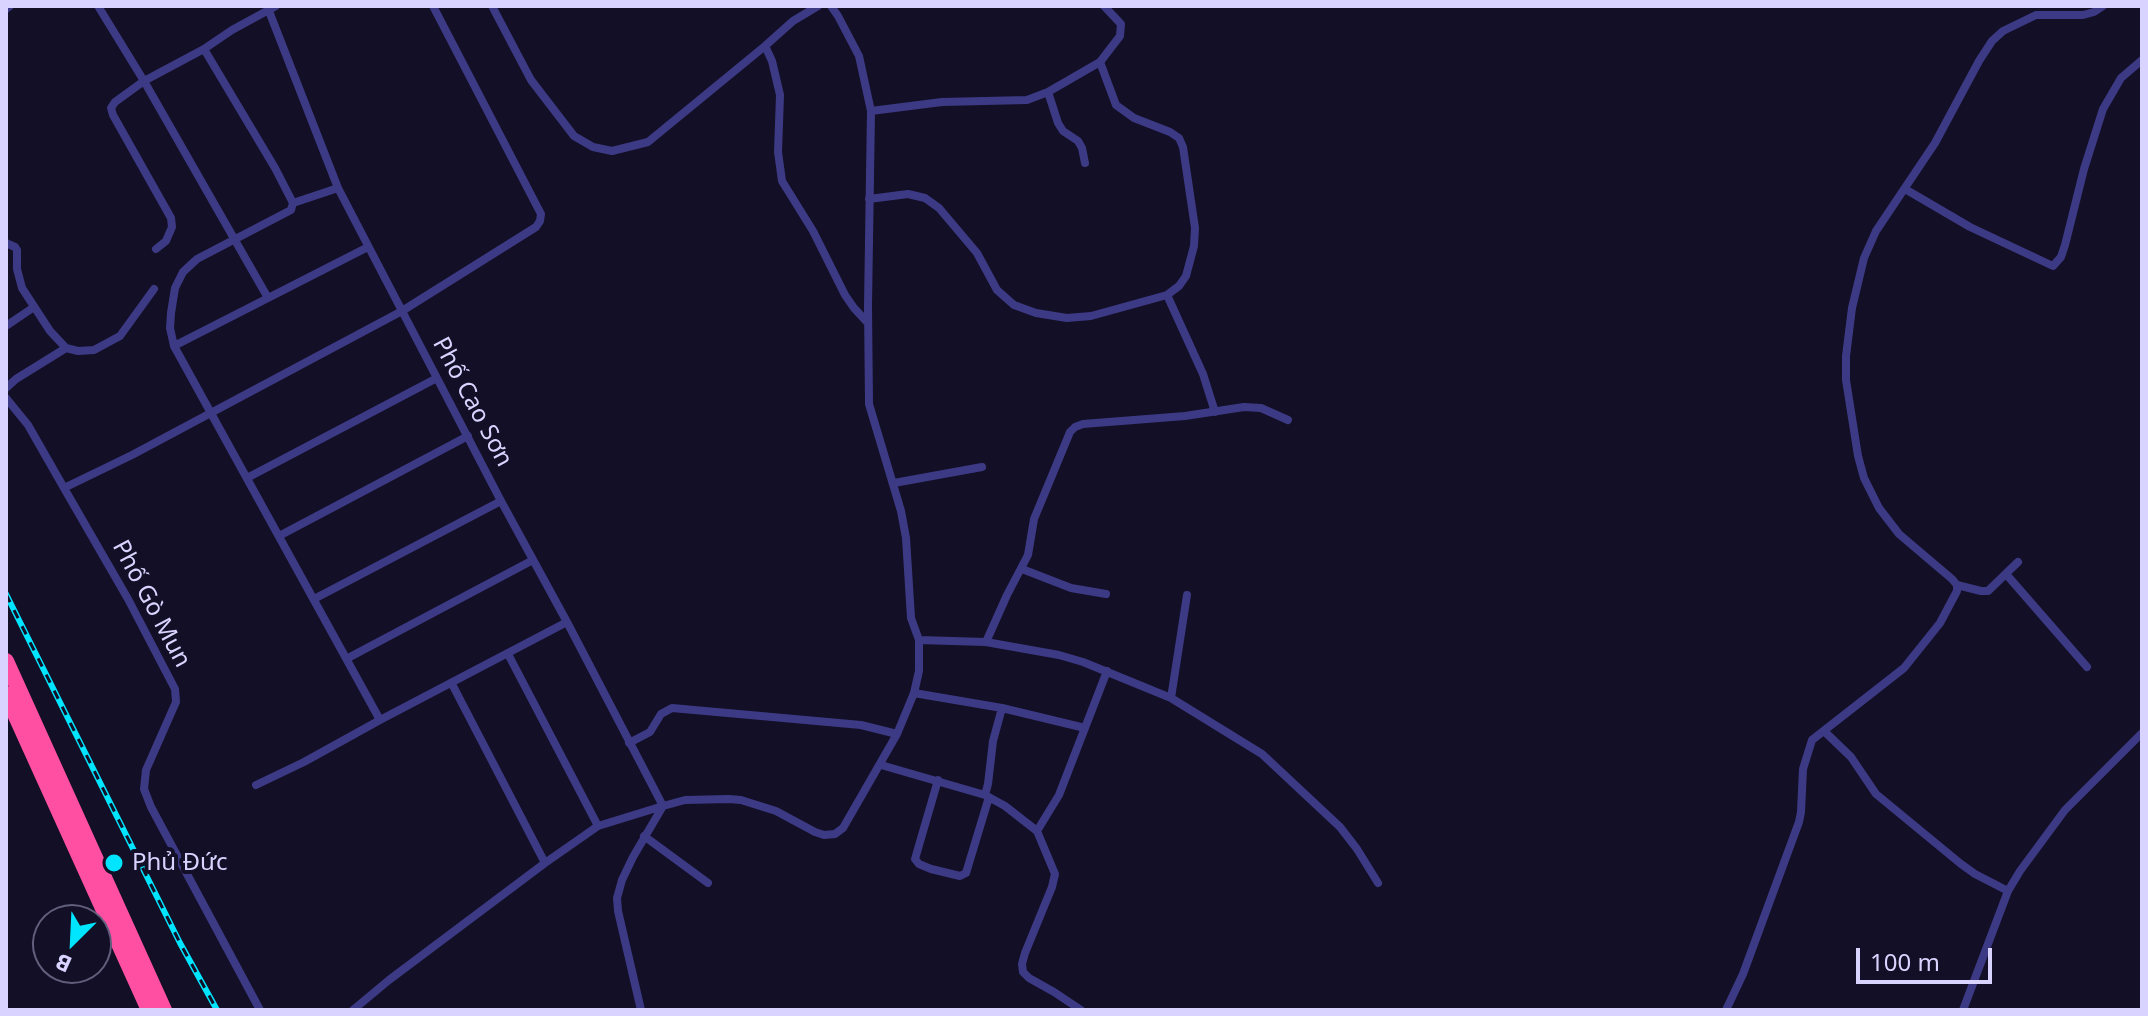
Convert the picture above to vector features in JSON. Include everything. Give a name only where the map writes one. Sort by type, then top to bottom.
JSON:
[{"type":"highway","points":[[6,661],[164,1010]]},
{"type":"highway","points":[[6,694],[149,1010]]},
{"type":"street","points":[[98,6],[268,298]]},
{"type":"street","points":[[64,488],[402,311],[536,227],[541,214],[433,6]]},
{"type":"street","points":[[492,6],[531,80],[574,136],[593,147],[612,151],[648,142],[793,21],[818,6]]},
{"type":"street","points":[[353,1010],[598,826],[685,800],[729,799],[776,811],[824,835],[835,834],[843,828],[897,734],[914,693],[919,671],[919,640],[911,618],[906,538],[894,483],[869,404],[871,111],[859,56],[831,6]]},
{"type":"street","points":[[871,111],[942,102],[1027,100],[1048,92],[1100,62],[1120,36],[1121,24],[1104,6]]},
{"type":"street","points":[[2018,562],[1988,591],[1957,585],[1899,534],[1872,497],[1858,456],[1846,380],[1850,319],[1864,258],[1876,231],[1935,143],[1992,41],[2003,31],[2036,15],[2083,15],[2103,6]]},
{"type":"street","points":[[156,249],[166,241],[172,227],[171,218],[111,108],[144,81],[271,8]]},
{"type":"street","name":"Phố Cao Sơn","points":[[271,8],[338,188],[663,806]]},
{"type":"street","points":[[765,46],[780,95],[778,152],[782,181],[813,231],[845,295],[868,322]]},
{"type":"street","points":[[204,49],[293,203],[291,210],[197,259],[183,272],[175,288],[171,313],[174,346],[380,720]]},
{"type":"street","points":[[1905,189],[1970,227],[2053,266],[2060,260],[2065,245],[2103,109],[2121,78],[2142,60]]},
{"type":"street","points":[[869,199],[908,194],[925,198],[939,208],[977,253],[997,290],[1014,305],[1036,313],[1067,318],[1091,316],[1167,295],[1186,276],[1194,246],[1195,228],[1183,147],[1179,138],[1170,132],[1134,118],[1116,105],[1100,62]]},
{"type":"street","points":[[1048,92],[1058,123],[1063,131],[1078,141],[1085,163]]},
{"type":"street","points":[[293,203],[338,188]]},
{"type":"street","points":[[6,243],[17,250],[17,269],[22,288],[50,331],[66,348],[94,350],[120,336],[154,289]]},
{"type":"street","points":[[174,346],[368,247]]},
{"type":"street","points":[[1167,295],[1203,374],[1215,412]]},
{"type":"street","points":[[6,326],[34,307]]},
{"type":"street","points":[[6,388],[66,348]]},
{"type":"street","points":[[247,478],[437,378]]},
{"type":"street","name":"Phố Gò Mun","points":[[6,398],[28,425],[128,599],[175,689],[176,702],[146,770],[144,789],[260,1010]]},
{"type":"street","points":[[986,642],[1022,569],[1031,545],[1034,519],[1070,432],[1075,427],[1244,407],[1261,408],[1288,420]]},
{"type":"street","points":[[279,536],[468,436]]},
{"type":"street","points":[[894,483],[982,467]]},
{"type":"street","points":[[314,599],[501,501]]},
{"type":"street","points":[[348,658],[533,560]]},
{"type":"street","points":[[1022,569],[1071,588],[1106,594]]},
{"type":"street","points":[[2006,574],[2087,667]]},
{"type":"street","points":[[1726,1010],[1743,974],[1799,822],[1803,769],[1812,740],[1904,668],[1940,623],[1957,585]]},
{"type":"street","points":[[1171,698],[1187,595]]},
{"type":"street","points":[[256,785],[567,622]]},
{"type":"street","points":[[919,640],[986,642],[1059,655],[1171,698],[1262,754],[1340,827],[1378,883]]},
{"type":"street","points":[[508,654],[598,826]]},
{"type":"street","points":[[1037,831],[1059,795],[1107,671]]},
{"type":"street","points":[[452,684],[545,863]]},
{"type":"street","points":[[914,693],[1002,708],[1085,728]]},
{"type":"street","points":[[629,743],[650,732],[661,714],[672,708],[861,725],[897,734]]},
{"type":"street","points":[[938,780],[915,859],[931,869],[960,876],[966,873],[987,796],[993,741],[1002,708]]},
{"type":"street","points":[[1824,731],[1851,757],[1876,794],[1961,864],[2008,891]]},
{"type":"street","points":[[1963,1010],[2008,891],[2020,871],[2065,810],[2142,733]]},
{"type":"street","points":[[881,765],[987,796],[1037,831],[1055,874],[1025,953],[1023,972],[1081,1010]]},
{"type":"street","points":[[641,1010],[617,898],[622,880],[644,836],[663,806]]},
{"type":"street","points":[[644,836],[708,883]]},
{"type":"railway","points":[[6,594],[180,943],[217,1010]]},
{"type":"place","name":"Phủ Đức","points":[[114,863]]}]
